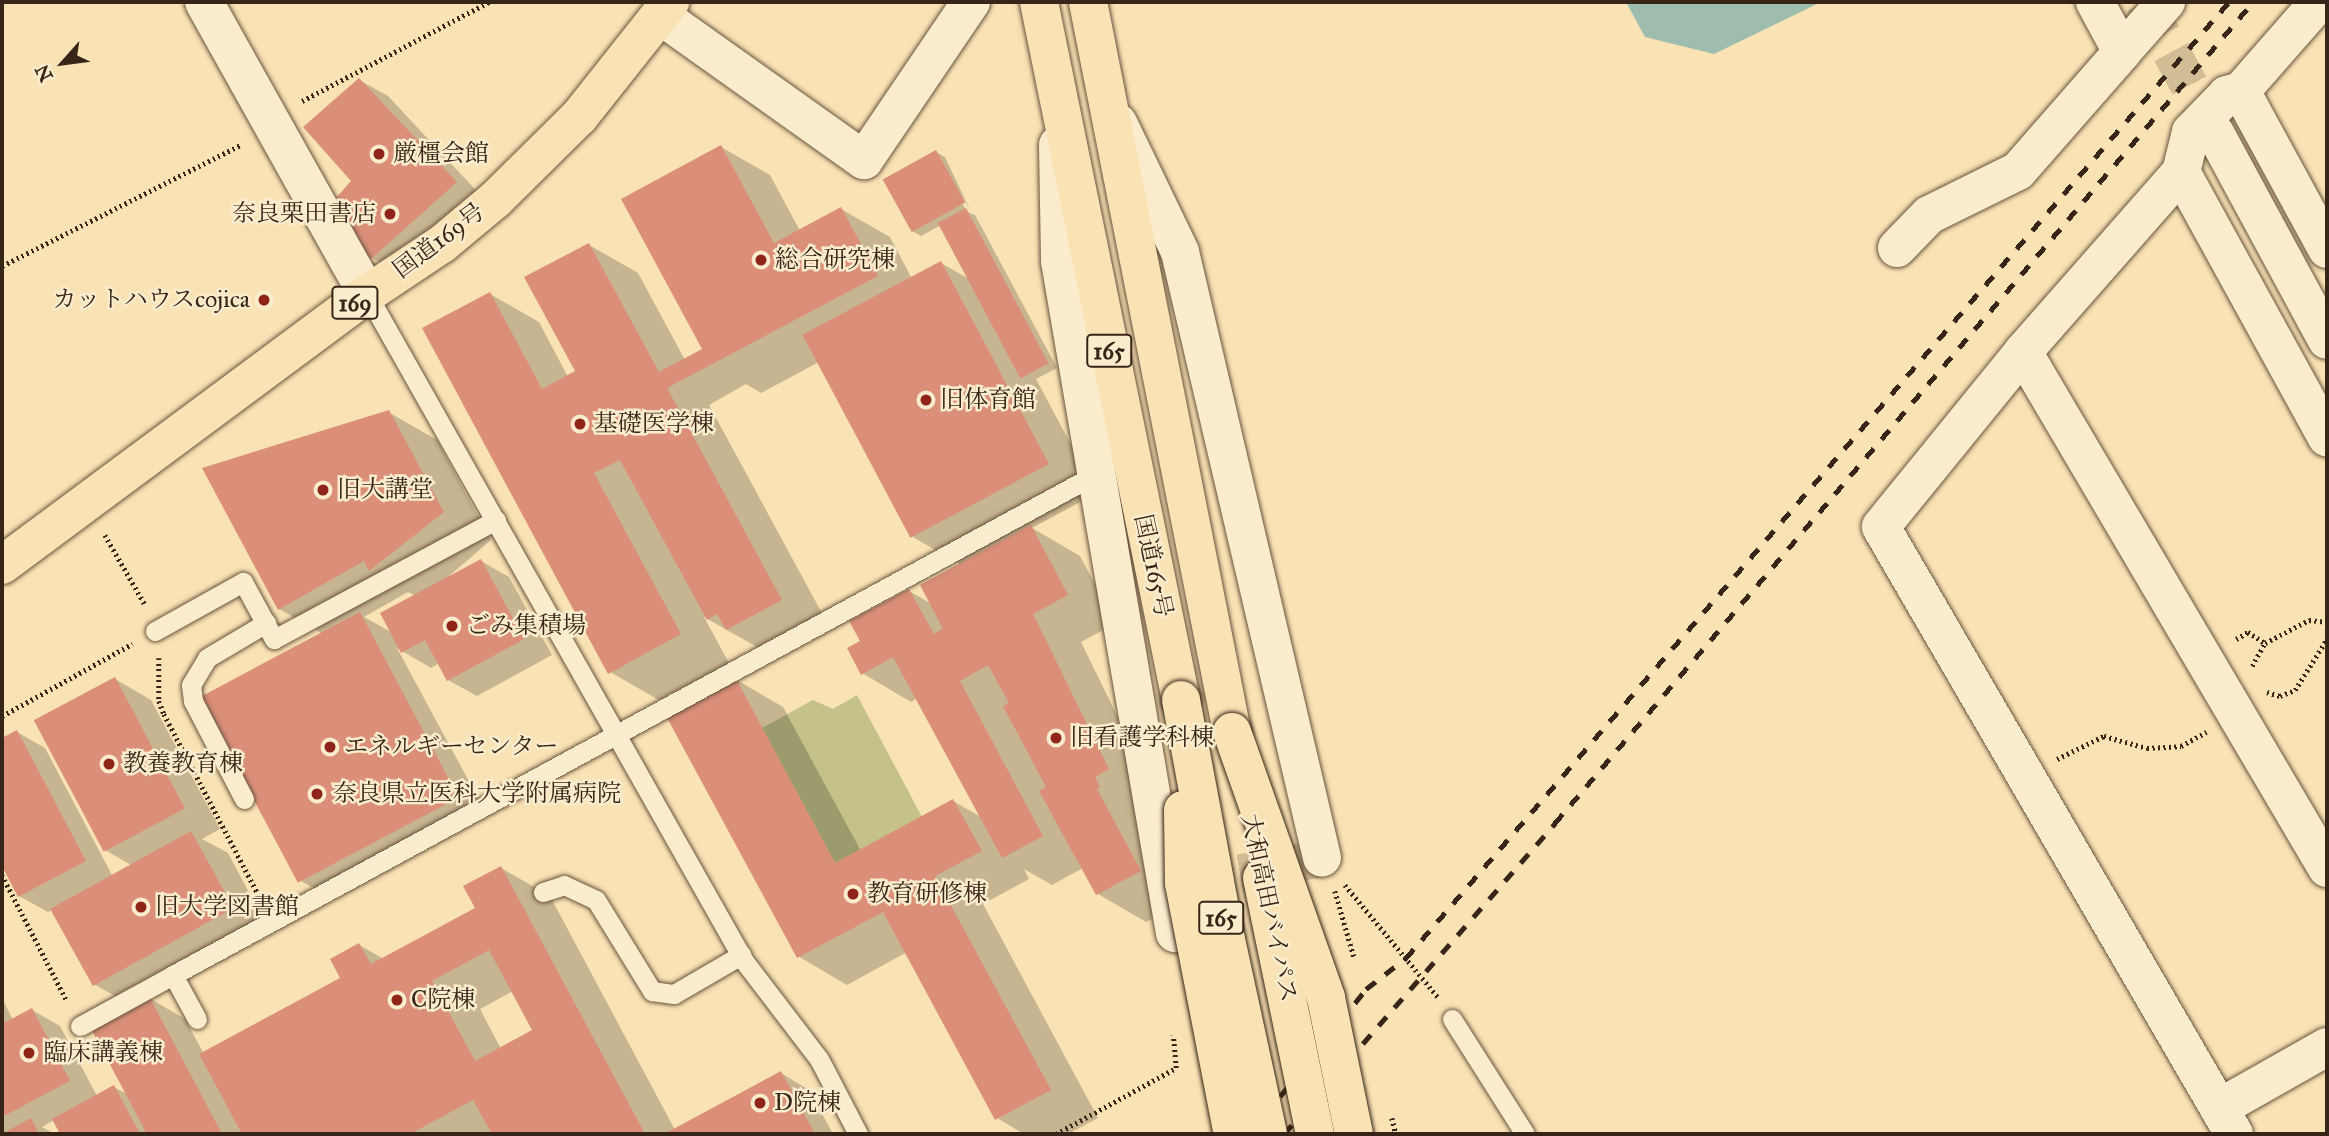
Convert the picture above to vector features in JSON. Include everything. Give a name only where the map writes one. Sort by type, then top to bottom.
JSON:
[{"type":"highway","name":"国道165号","points":[[1039,2],[1181,700],[1184,883],[1233,1134]]},
{"type":"highway","name":"国道165号","points":[[1088,2],[1223,681]]},
{"type":"highway","name":"国道169号","points":[[2,565],[367,294],[442,244],[531,167],[579,117],[665,9]]},
{"type":"highway","name":"大和高田バイパス","points":[[1223,681],[1315,1134]]},
{"type":"highway","name":"大和高田バイパス","points":[[1181,700],[1268,1134]]},
{"type":"highway","points":[[1232,732],[1326,998],[1354,1134]]},
{"type":"street","points":[[204,2],[367,294]]},
{"type":"street","points":[[665,9],[864,160],[971,2]]},
{"type":"street","points":[[2095,2],[2122,51]]},
{"type":"street","points":[[1897,248],[1929,215],[2018,171],[2166,2]]},
{"type":"street","points":[[2319,2],[2241,91],[2227,95],[2191,132],[2181,172],[2023,352],[1881,527],[2227,1121],[2327,1047]]},
{"type":"street","points":[[2241,91],[2327,249]]},
{"type":"street","points":[[1105,96],[1180,252],[1322,858]]},
{"type":"street","points":[[1058,104],[1060,261],[1166,887],[1201,1055]]},
{"type":"street","points":[[2215,133],[2327,340]]},
{"type":"street","points":[[2181,172],[2327,438]]},
{"type":"street","points":[[2023,352],[2250,703],[2327,868]]},
{"type":"lane","points":[[367,294],[618,732],[741,955],[819,1059],[858,1134]]},
{"type":"lane","points":[[80,1026],[1096,474]]},
{"type":"lane","points":[[155,631],[243,582],[274,639],[495,520]]},
{"type":"lane","points":[[244,799],[193,701],[191,685],[207,658],[266,623]]},
{"type":"lane","points":[[543,892],[564,885],[596,900],[652,991],[674,994],[741,955]]},
{"type":"lane","points":[[173,975],[197,1019]]},
{"type":"lane","points":[[1452,1019],[1525,1134]]},
{"type":"path","points":[[2,267],[276,127],[281,112],[489,2]]},
{"type":"path","points":[[2251,677],[2252,659],[2265,643],[2309,620],[2327,622]]},
{"type":"path","points":[[2,716],[155,631]]},
{"type":"path","points":[[2026,778],[2104,737],[2147,748],[2181,746],[2250,703],[2295,690],[2327,639]]},
{"type":"path","points":[[1322,858],[1423,974],[1452,1019]]},
{"type":"path","points":[[2,875],[80,1026]]},
{"type":"path","points":[[1343,912],[1357,971]]},
{"type":"path","points":[[1056,1134],[1176,1068],[1170,1014],[1190,1004]]},
{"type":"path","points":[[1394,1127],[1395,1134]]},
{"type":"shaded area","points":[[1626,2],[1821,2],[1714,54],[1645,37]]},
{"type":"shaded area","points":[[857,695],[922,817],[835,863],[762,728],[813,700],[833,709]]},
{"type":"building","name":"厳橿会館","points":[[359,78],[457,182],[371,259],[327,208],[351,181],[303,127]]},
{"type":"building","name":"基礎医学棟","points":[[721,145],[774,243],[841,207],[878,276],[667,388],[782,600],[726,630],[717,614],[707,620],[620,460],[594,473],[681,634],[608,674],[422,328],[490,292],[542,389],[575,371],[524,277],[589,243],[659,372],[702,349],[621,199]]},
{"type":"building","points":[[936,150],[965,202],[912,232],[883,180]]},
{"type":"building","points":[[966,208],[1049,363],[1020,378],[938,223]]},
{"type":"building","name":"旧体育館","points":[[941,261],[1049,464],[910,538],[802,335]]},
{"type":"building","name":"旧大講堂","points":[[389,410],[444,512],[369,571],[364,561],[278,610],[202,468]]},
{"type":"building","name":"旧看護学科棟","points":[[1031,525],[1068,595],[1033,614],[1109,769],[1095,777],[1100,787],[1097,789],[1141,871],[1096,895],[1039,791],[1046,787],[1003,706],[1009,703],[988,665],[960,681],[1043,836],[1002,858],[893,657],[861,675],[847,648],[860,641],[849,621],[909,589],[934,634],[943,629],[920,585]]},
{"type":"building","name":"ごみ集積場","points":[[481,559],[524,639],[447,681],[425,640],[401,653],[380,613]]},
{"type":"building","name":"エネルギーセンター","points":[[360,612],[459,797],[298,883],[199,697]]},
{"type":"building","name":"教養教育棟","points":[[115,677],[185,809],[104,852],[34,720]]},
{"type":"building","name":"教育研修棟","points":[[735,677],[835,863],[953,799],[982,851],[935,876],[1051,1090],[995,1120],[883,912],[797,958],[665,714]]},
{"type":"building","name":"教養教育棟","points":[[17,730],[86,861],[18,897],[2,866],[2,738]]},
{"type":"building","name":"旧大学図書館","points":[[191,831],[234,908],[93,986],[50,909]]},
{"type":"building","name":"C院棟","points":[[501,866],[645,1134],[492,1134],[473,1100],[410,1134],[242,1134],[199,1054],[340,978],[330,959],[359,943],[371,964],[475,908],[463,886]],"holes":[[[489,950],[532,1030],[475,1061],[432,981]]]},
{"type":"building","points":[[149,996],[222,1134],[147,1134],[90,1027]]},
{"type":"building","name":"臨床講義棟","points":[[32,1008],[70,1081],[2,1117],[2,1024]]},
{"type":"building","name":"D院棟","points":[[781,1071],[815,1134],[664,1134]]},
{"type":"building","points":[[114,1085],[140,1134],[60,1134],[52,1119]]},
{"type":"building","points":[[31,1118],[39,1134],[2,1134]]},
{"type":"tunnel","points":[[2144,2],[2215,133]]},
{"type":"tunnel","points":[[1184,884],[1322,858]]},
{"type":"railway","points":[[1250,1134],[1366,989],[1406,958],[2229,2]]},
{"type":"railway","points":[[1284,1134],[1555,823],[2253,2]]},
{"type":"place","name":"厳橿会館","points":[[379,154]]},
{"type":"place","name":"奈良栗田書店","points":[[390,214]]},
{"type":"place","name":"総合研究棟","points":[[761,260]]},
{"type":"place","name":"カットハウスcojica","points":[[264,300]]},
{"type":"place","name":"旧体育館","points":[[926,400]]},
{"type":"place","name":"基礎医学棟","points":[[580,424]]},
{"type":"place","name":"旧大講堂","points":[[323,490]]},
{"type":"place","name":"ごみ集積場","points":[[452,626]]},
{"type":"place","name":"旧看護学科棟","points":[[1056,738]]},
{"type":"place","name":"エネルギーセンター","points":[[330,747]]},
{"type":"place","name":"教養教育棟","points":[[109,764]]},
{"type":"place","name":"奈良県立医科大学附属病院","points":[[317,794]]},
{"type":"place","name":"教育研修棟","points":[[853,894]]},
{"type":"place","name":"旧大学図書館","points":[[141,907]]},
{"type":"place","name":"C院棟","points":[[397,1000]]},
{"type":"place","name":"臨床講義棟","points":[[29,1053]]},
{"type":"place","name":"D院棟","points":[[760,1103]]}]
